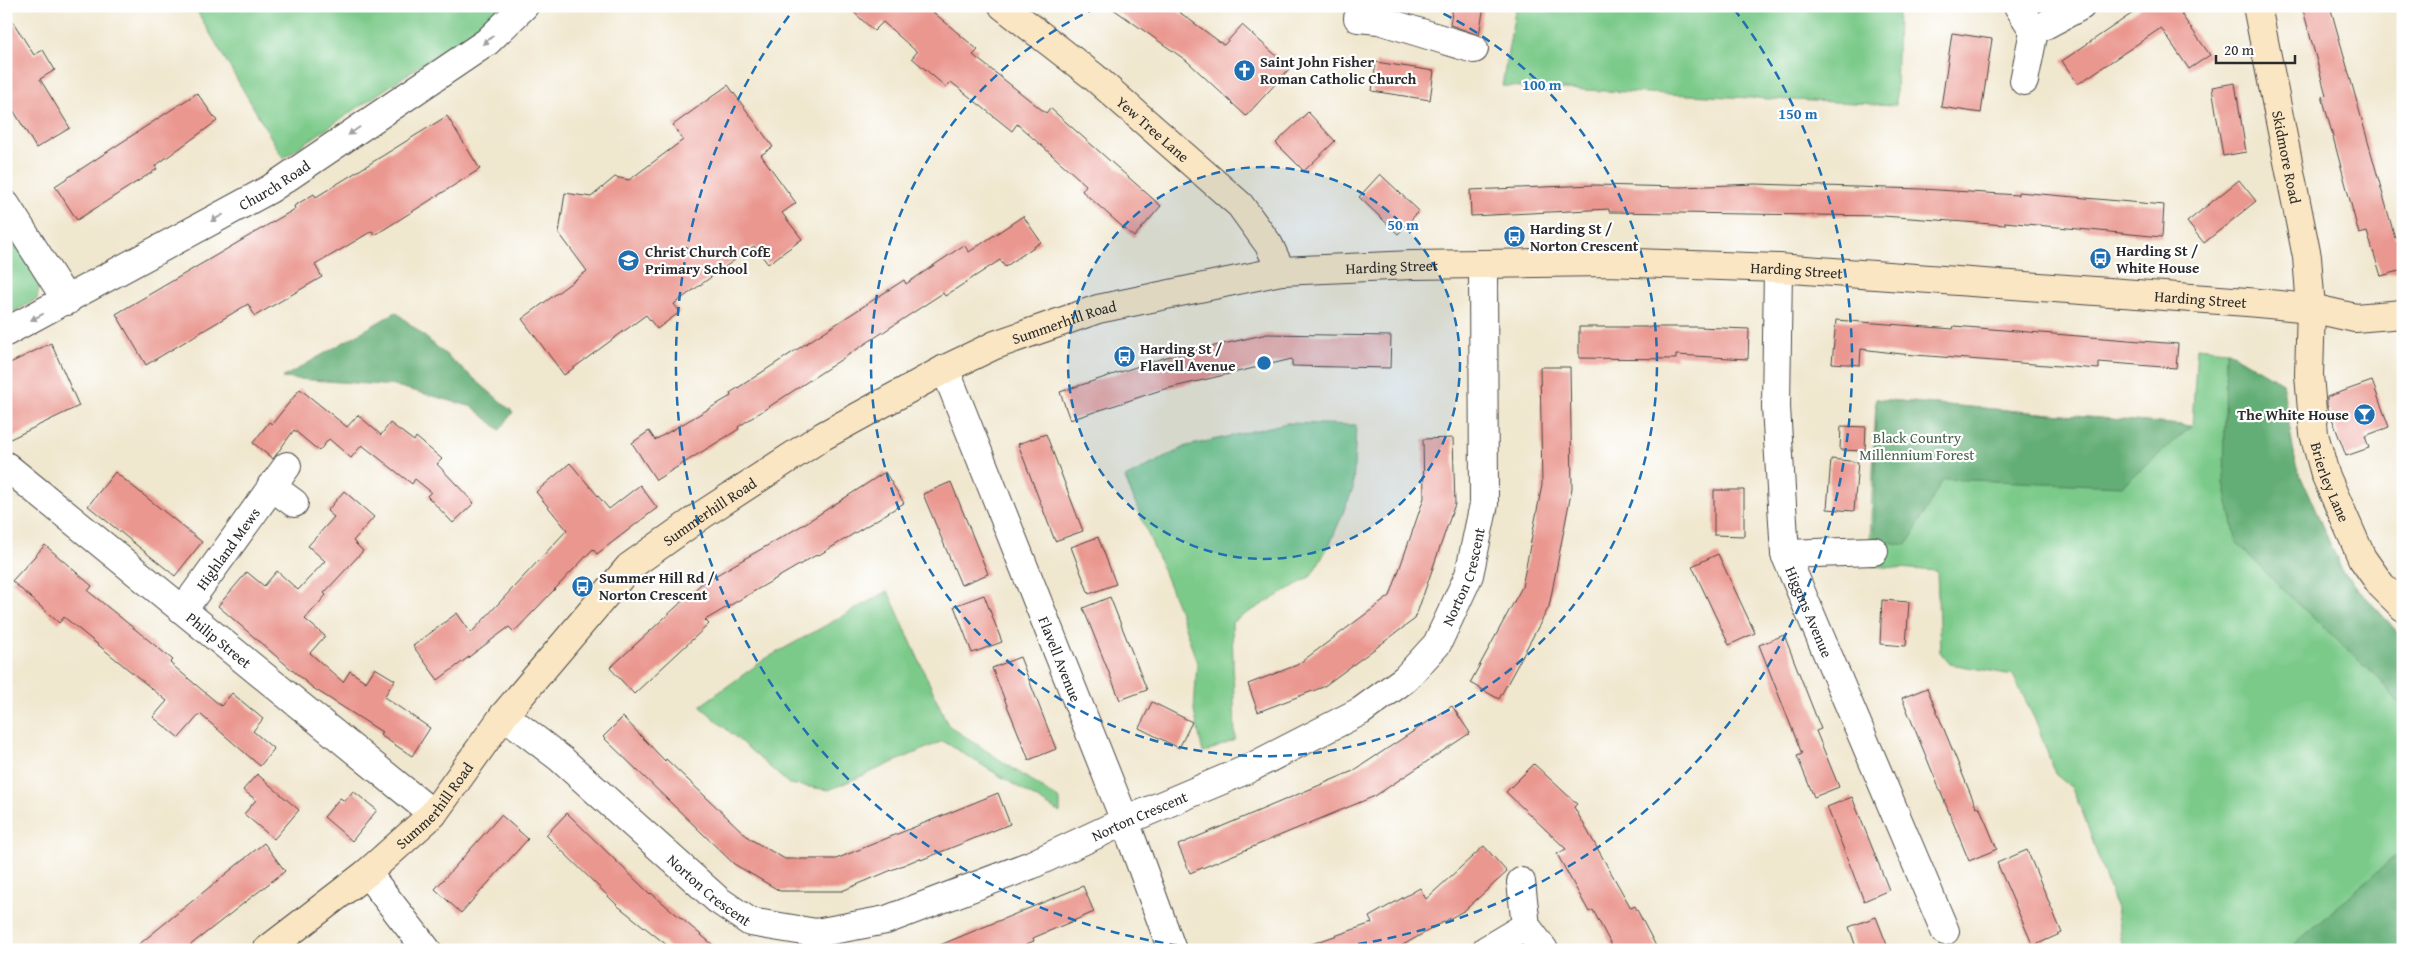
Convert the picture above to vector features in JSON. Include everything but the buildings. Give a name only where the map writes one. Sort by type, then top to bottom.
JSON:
[{"type":"main road","name":"Yew Tree Lane","points":[[1003,6],[1093,76],[1240,205],[1269,246],[1281,271]]},
{"type":"main road","name":"Skidmore Road","points":[[2257,6],[2307,257],[2311,308]]},
{"type":"main road","name":"Harding Street","points":[[1281,271],[1412,265],[1607,262],[1778,268],[2311,308],[2355,318],[2403,314]]},
{"type":"main road","name":"Summerhill Road","points":[[267,950],[367,873],[433,814],[504,715],[582,620],[629,567],[702,515],[823,436],[946,369],[995,345],[1098,309],[1281,271]]},
{"type":"main road","name":"Brierley Lane","points":[[2311,308],[2309,375],[2314,434],[2325,474],[2362,558],[2381,585],[2403,606]]},
{"type":"street","name":"Church Road","points":[[6,332],[67,301],[270,190],[487,42],[524,6]]},
{"type":"street","points":[[2018,6],[2034,31],[2024,82]]},
{"type":"street","points":[[2034,31],[2081,6]]},
{"type":"street","points":[[1373,15],[1474,49]]},
{"type":"street","points":[[6,205],[67,301]]},
{"type":"street","name":"Norton Crescent","points":[[504,715],[561,759],[718,900],[750,922],[788,930],[816,933],[886,920],[1031,865],[1125,821],[1248,769],[1360,711],[1405,679],[1437,644],[1470,575],[1484,504],[1483,265]]},
{"type":"street","name":"Higgins Avenue","points":[[1778,268],[1776,407],[1785,554],[1945,932]]},
{"type":"street","name":"Flavell Avenue","points":[[946,369],[1125,821],[1172,950]]},
{"type":"street","name":"Philip Street","points":[[6,466],[433,814]]},
{"type":"street","name":"Highland Mews","points":[[183,610],[279,476],[294,503]]},
{"type":"street","points":[[1785,554],[1874,551]]},
{"type":"street","points":[[367,873],[427,950]]},
{"type":"street","points":[[1521,882],[1526,926],[1544,950]]},
{"type":"street","points":[[1486,950],[1526,926]]},
{"type":"green space","points":[[194,6],[500,6],[473,30],[283,158]]},
{"type":"green space","points":[[1516,6],[1898,6],[1896,105],[1502,86]]},
{"type":"green space","points":[[6,221],[41,277],[37,299],[6,316]]},
{"type":"green space","points":[[396,312],[513,412],[500,430],[473,407],[396,386],[282,378]]},
{"type":"green space","points":[[2197,347],[2226,350],[2282,383],[2296,466],[2342,571],[2403,638],[2403,935],[2383,950],[2123,950],[2116,909],[2084,816],[2072,788],[2055,774],[2037,724],[2013,675],[1950,664],[1940,652],[1937,571],[1872,566],[1874,551],[1870,541],[1876,399],[2192,426]]},
{"type":"green space","points":[[2226,350],[2282,383],[2296,466],[2342,571],[2403,638],[2403,708],[2380,680],[2278,585],[2237,543],[2224,484]]},
{"type":"green space","name":"Black Country Millennium Forest","points":[[1876,399],[2192,426],[2122,486],[1943,479],[1907,545],[1874,540]]},
{"type":"green space","points":[[1287,423],[1356,425],[1353,489],[1330,544],[1310,577],[1232,622],[1235,740],[1203,753],[1194,711],[1197,663],[1179,609],[1125,478],[1187,446]]},
{"type":"green space","points":[[888,591],[948,725],[1060,800],[1060,813],[943,741],[829,790],[789,784],[700,706],[765,659]]},
{"type":"green space","points":[[2403,849],[2403,950],[2288,950]]},
{"type":"place","name":"Saint John Fisher Roman Catholic Church","points":[[1244,70]]},
{"type":"place","name":"Harding St / Norton Crescent","points":[[1514,237]]},
{"type":"place","name":"Harding St / White House","points":[[2100,259]]},
{"type":"place","name":"Christ Church CofE Primary School","points":[[629,260]]},
{"type":"place","name":"Harding St / Flavell Avenue","points":[[1124,357]]},
{"type":"place","name":"The White House","points":[[2365,414]]},
{"type":"place","name":"Summer Hill Rd / Norton Crescent","points":[[583,586]]}]
